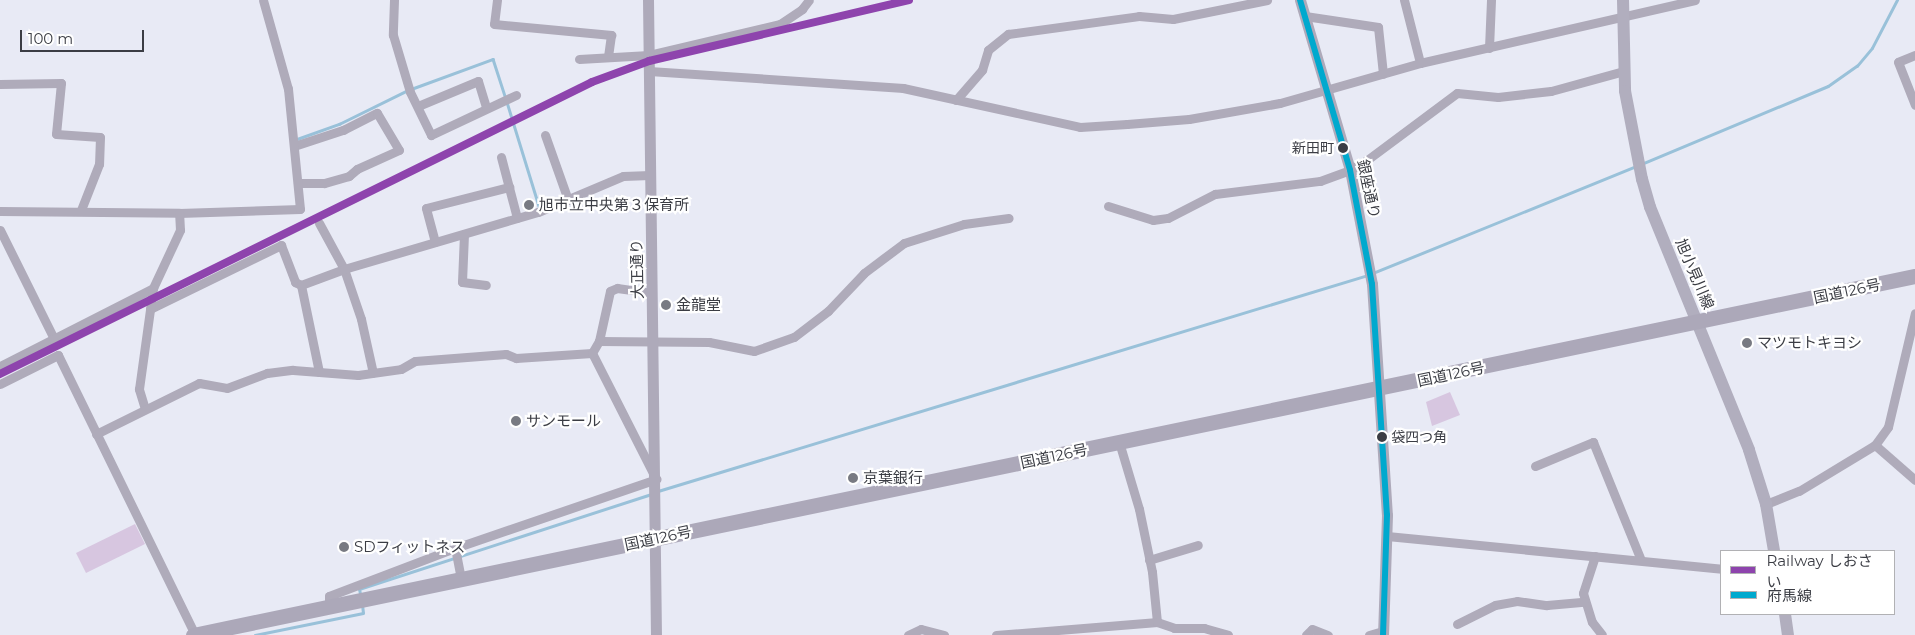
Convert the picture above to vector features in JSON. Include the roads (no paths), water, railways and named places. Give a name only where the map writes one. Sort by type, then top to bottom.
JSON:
[{"type":"highway","name":"国道126号","points":[[194,635],[655,538],[1698,324],[1915,276]]},
{"type":"main road","name":"旭小見川線","points":[[1623,0],[1624,71],[1638,165],[1650,207],[1750,450],[1766,504],[1774,550]]},
{"type":"main road","points":[[1785,615],[1788,635]]},
{"type":"street","points":[[0,211],[81,210],[179,213],[300,209],[288,89],[263,0]]},
{"type":"street","points":[[394,0],[394,35],[410,92],[430,135],[516,95]]},
{"type":"street","points":[[498,0],[494,24],[611,35],[608,57]]},
{"type":"street","name":"大正通り","points":[[648,0],[652,341],[656,479],[656,635]]},
{"type":"street","points":[[579,58],[649,55],[780,24],[802,9],[809,0]]},
{"type":"street","points":[[956,100],[982,70],[988,50],[1008,34],[1139,16],[1173,19],[1267,0]]},
{"type":"street","name":"銀座通り","points":[[1300,0],[1329,90],[1350,170],[1370,274],[1379,389],[1387,536],[1383,633]]},
{"type":"street","points":[[1404,0],[1420,63]]},
{"type":"street","points":[[1489,48],[1491,0]]},
{"type":"street","points":[[649,71],[903,88],[1080,127],[1189,119],[1280,103],[1420,63],[1695,0]]},
{"type":"street","points":[[1306,16],[1378,26],[1383,74]]},
{"type":"street","points":[[1915,55],[1898,62],[1915,105]]},
{"type":"street","points":[[1108,206],[1153,220],[1168,218],[1215,194],[1320,181],[1350,170],[1457,93],[1498,97],[1551,92],[1624,71]]},
{"type":"street","points":[[418,106],[478,81],[486,108]]},
{"type":"street","points":[[0,84],[60,83],[56,134],[100,137],[99,164],[81,210]]},
{"type":"street","points":[[294,146],[343,130],[377,113],[398,150],[357,169],[348,176],[324,183],[298,183]]},
{"type":"street","points":[[545,135],[568,200]]},
{"type":"street","points":[[502,157],[517,218]]},
{"type":"street","points":[[301,285],[344,268],[517,218],[568,200],[623,176],[650,175]]},
{"type":"street","points":[[436,242],[426,208],[509,187]]},
{"type":"street","points":[[145,409],[139,389],[153,288],[180,230],[179,213]]},
{"type":"street","points":[[599,341],[708,342],[754,351],[794,337],[828,311],[864,273],[904,243],[964,224],[1009,218]]},
{"type":"street","points":[[319,224],[344,268],[361,319],[373,373]]},
{"type":"street","points":[[0,230],[54,339]]},
{"type":"street","points":[[464,234],[462,282],[486,284]]},
{"type":"street","points":[[150,309],[281,245],[296,282],[301,285],[319,372]]},
{"type":"street","points":[[0,366],[153,288]]},
{"type":"street","points":[[592,353],[599,341],[610,291],[617,288],[652,293]]},
{"type":"street","points":[[1766,504],[1799,491],[1875,445],[1888,427],[1915,313]]},
{"type":"street","points":[[96,434],[199,383],[227,388],[267,373],[293,370],[373,373],[401,369],[415,361],[506,354],[516,358],[592,353]]},
{"type":"street","points":[[329,607],[329,596],[457,553],[656,479],[592,353]]},
{"type":"street","points":[[0,384],[58,355],[194,635]]},
{"type":"street","points":[[1120,442],[1149,560],[1157,622]]},
{"type":"street","points":[[1535,466],[1593,442],[1641,560]]},
{"type":"street","points":[[1875,445],[1915,480]]},
{"type":"street","points":[[1387,536],[1720,568]]},
{"type":"street","points":[[1149,560],[1198,545]]},
{"type":"street","points":[[457,553],[461,579]]},
{"type":"street","points":[[1594,556],[1583,593],[1584,602],[1592,622],[1602,635]]},
{"type":"street","points":[[1458,624],[1495,605],[1517,602],[1547,606],[1584,602]]},
{"type":"street","points":[[996,635],[1054,632],[1157,622],[1174,628],[1228,635]]},
{"type":"street","points":[[908,635],[921,629],[944,635]]},
{"type":"street","points":[[1306,635],[1312,629],[1328,635]]},
{"type":"street","points":[[1369,635],[1383,633]]},
{"type":"waterway","points":[[1644,163],[1828,86],[1857,66],[1872,48],[1897,0]]},
{"type":"waterway","points":[[411,89],[493,59],[505,97]]},
{"type":"waterway","points":[[297,139],[339,124],[406,91]]},
{"type":"waterway","points":[[507,102],[539,206]]},
{"type":"waterway","points":[[1373,273],[1634,167]]},
{"type":"waterway","points":[[658,491],[1368,275]]},
{"type":"waterway","points":[[360,594],[359,589],[651,494]]},
{"type":"waterway","points":[[255,635],[363,613],[362,605]]},
{"type":"rail line","name":"しおさい","points":[[0,374],[592,82],[649,61],[909,0]]},
{"type":"place","name":"新田町","points":[[1343,148]]},
{"type":"place","name":"旭市立中央第３保育所","points":[[529,205]]},
{"type":"place","name":"金龍堂","points":[[666,305]]},
{"type":"place","name":"マツモトキヨシ","points":[[1747,343]]},
{"type":"place","name":"サンモール","points":[[516,421]]},
{"type":"place","name":"袋四つ角","points":[[1382,437]]},
{"type":"place","name":"京葉銀行","points":[[853,478]]},
{"type":"place","name":"SDフィットネス","points":[[344,547]]}]
